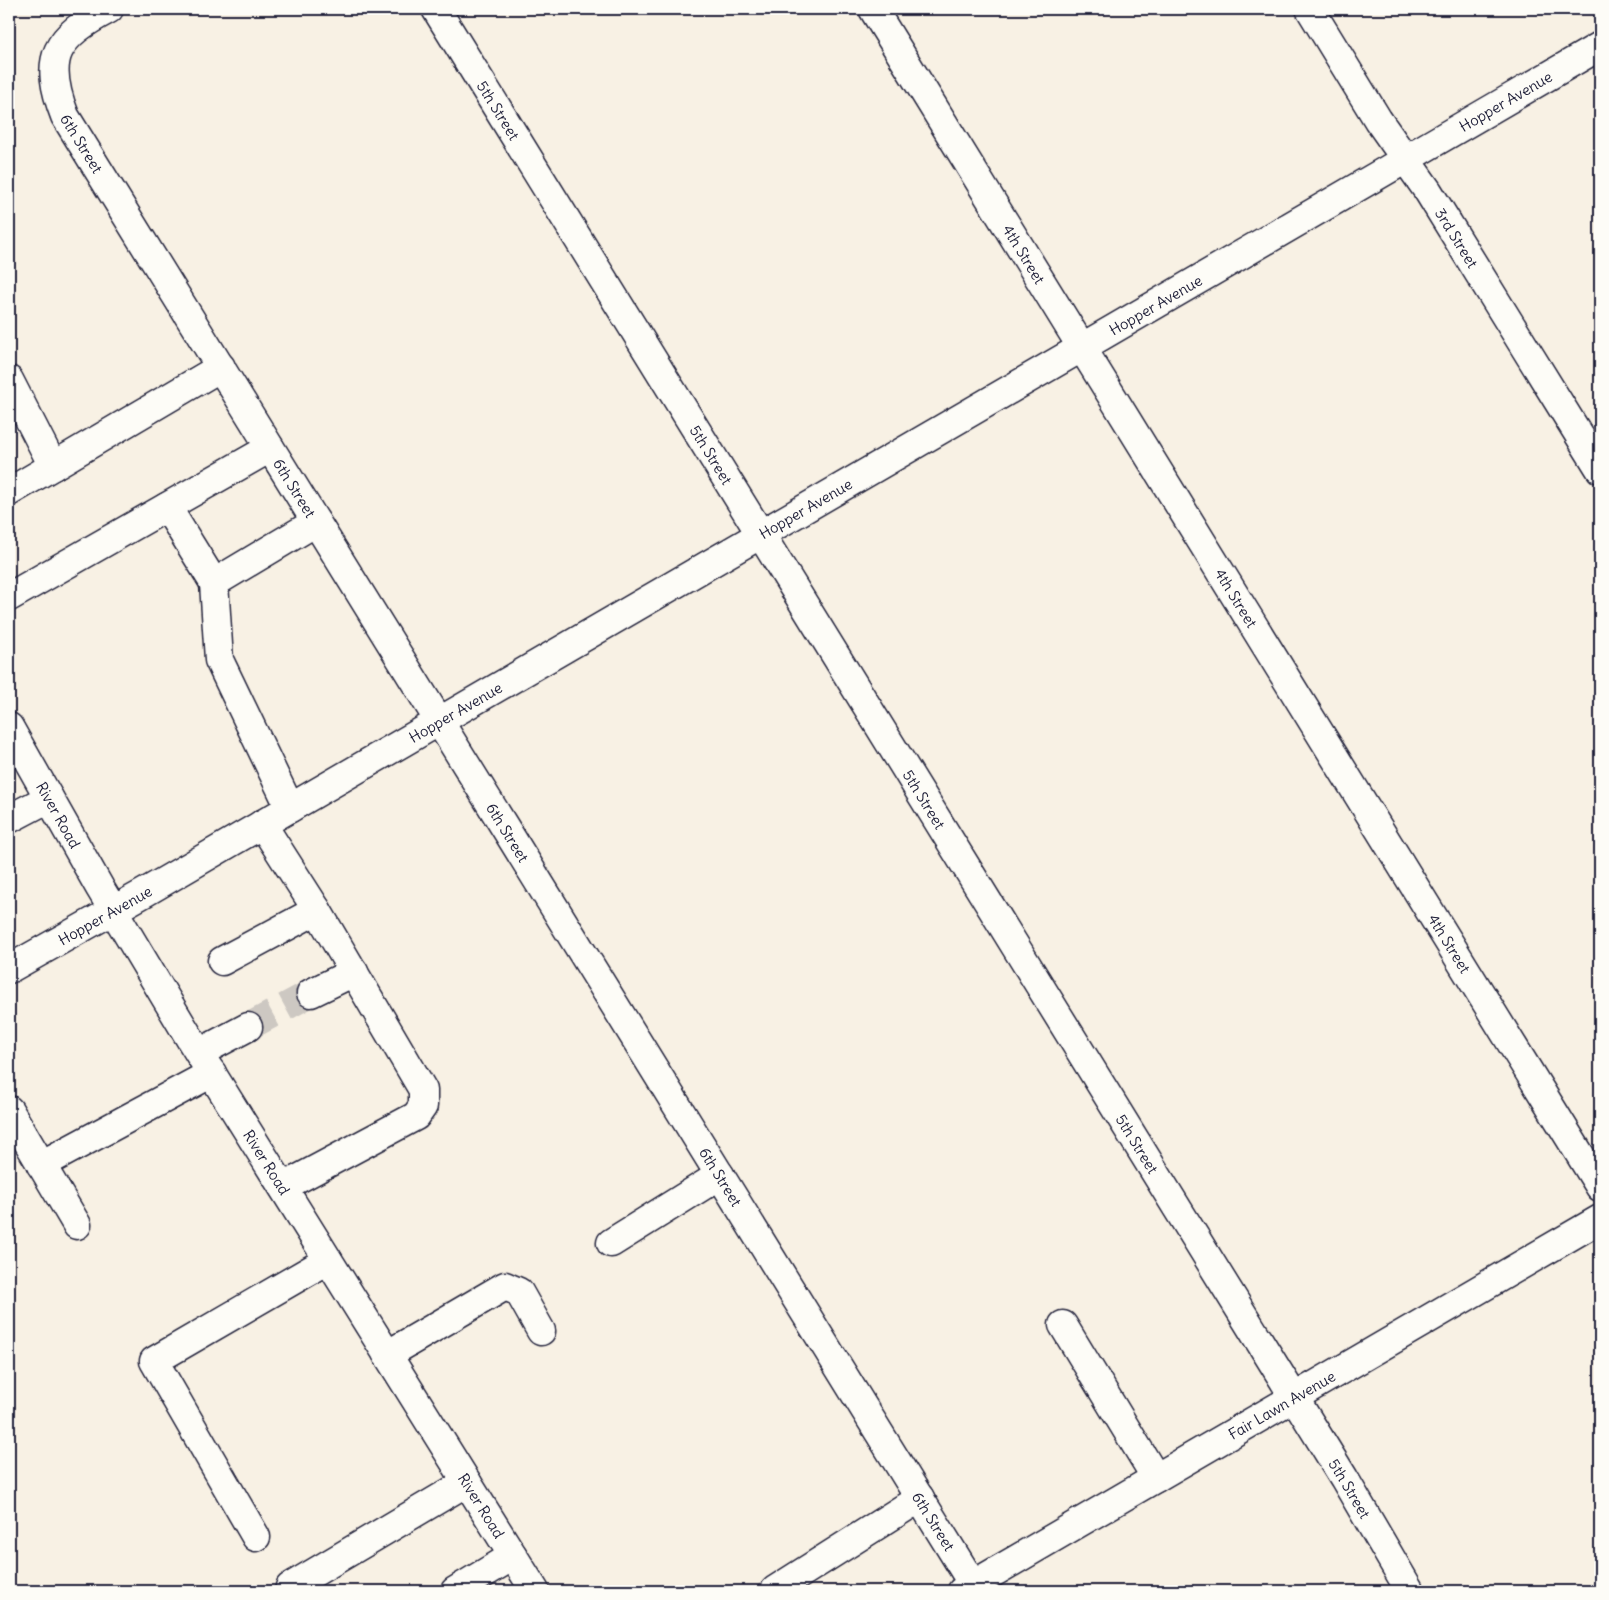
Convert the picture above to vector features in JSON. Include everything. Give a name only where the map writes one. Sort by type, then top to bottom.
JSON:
[{"type":"street","name":"6th Street","points":[[109,9],[82,24],[62,43],[52,67],[56,94],[65,116],[920,1498],[971,1589]]},
{"type":"street","name":"5th Street","points":[[436,9],[1344,1478],[1410,1591]]},
{"type":"street","name":"4th Street","points":[[873,9],[1600,1187]]},
{"type":"street","name":"3rd Street","points":[[1310,9],[1378,120],[1428,191],[1600,469]]},
{"type":"street","name":"Hopper Avenue","points":[[9,969],[113,911],[1600,46]]},
{"type":"street","points":[[9,492],[221,367]]},
{"type":"street","points":[[9,380],[53,466]]},
{"type":"street","points":[[9,597],[270,448]]},
{"type":"street","points":[[167,507],[214,583],[220,660],[290,808]]},
{"type":"street","points":[[214,583],[316,522]]},
{"type":"street","name":"River Road","points":[[9,727],[113,911],[535,1591]]},
{"type":"street","points":[[9,819],[49,798]]},
{"type":"street","points":[[262,824],[317,910],[423,1090],[423,1106],[416,1116],[283,1187]]},
{"type":"street","points":[[222,961],[317,910]]},
{"type":"street","points":[[311,993],[354,972]]},
{"type":"street","points":[[41,1165],[206,1063],[248,1027]]},
{"type":"street","points":[[9,1110],[77,1226]]},
{"type":"street","points":[[611,1243],[720,1175]]},
{"type":"street","name":"Fair Lawn Avenue","points":[[971,1589],[1156,1478],[1600,1219]]},
{"type":"street","points":[[256,1537],[154,1361],[328,1260]]},
{"type":"street","points":[[387,1355],[506,1286],[519,1292],[541,1331]]},
{"type":"street","points":[[1063,1325],[1156,1478]]},
{"type":"street","points":[[289,1591],[290,1587],[467,1482]]},
{"type":"street","points":[[775,1590],[920,1498]]},
{"type":"street","points":[[455,1591],[513,1556]]},
{"type":"tunnel","points":[[248,1027],[311,993]]}]
